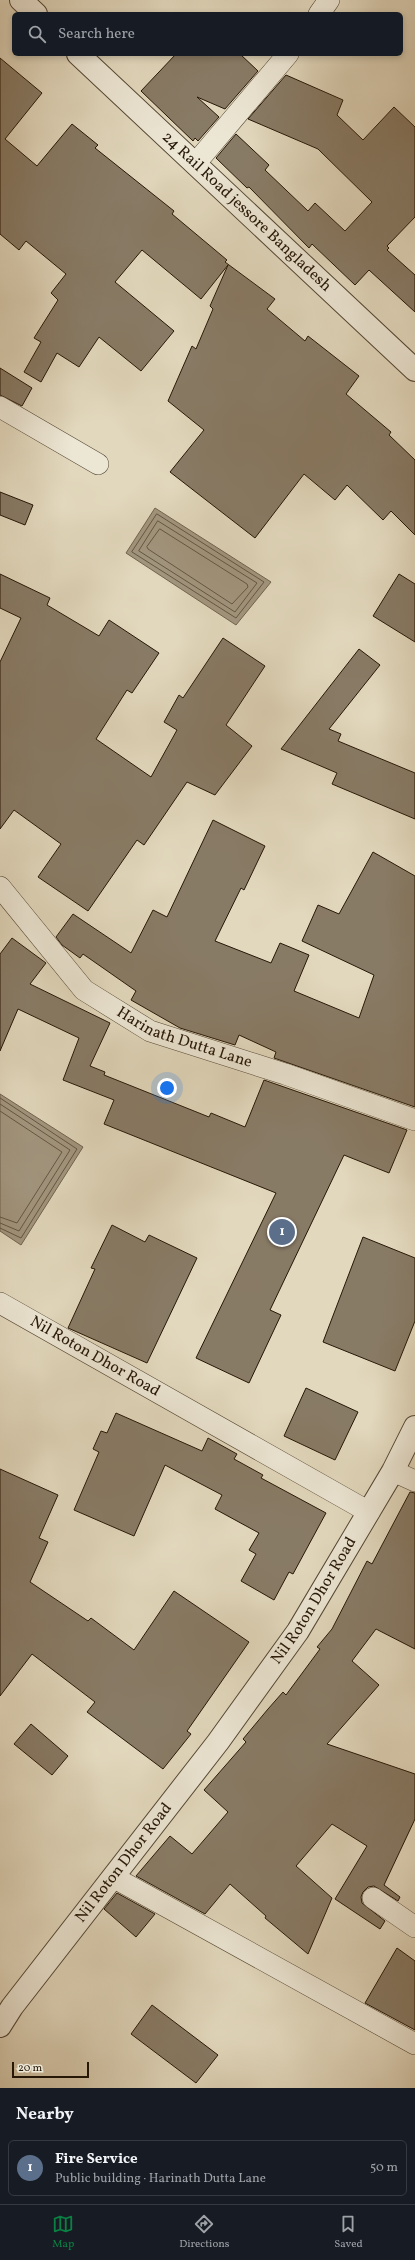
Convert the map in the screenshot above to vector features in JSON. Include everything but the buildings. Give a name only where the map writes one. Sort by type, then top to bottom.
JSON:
[{"type":"street","points":[[21,0],[34,12]]},
{"type":"street","points":[[321,12],[330,0]]},
{"type":"street","name":"24 Rail Road jessore Bangladesh","points":[[80,56],[415,370]]},
{"type":"street","points":[[195,164],[286,56]]},
{"type":"street","points":[[0,408],[98,464]]},
{"type":"street","name":"Harinath Dutta Lane","points":[[0,887],[84,990],[150,1031],[285,1074],[415,1120]]},
{"type":"street","name":"Nil Roton Dhor Road","points":[[0,1303],[369,1512],[298,1631],[218,1742],[12,2007],[0,2026]]},
{"type":"street","points":[[369,1512],[393,1471],[415,1426]]},
{"type":"street","points":[[393,1471],[415,1480]]},
{"type":"street","points":[[113,1878],[415,2044]]},
{"type":"street","points":[[373,1898],[415,1927]]},
{"type":"water","points":[[155,508],[271,582],[236,625],[126,553]]},
{"type":"water","points":[[0,1094],[83,1147],[21,1245],[0,1231]]},
{"type":"place","name":"Fire Service","points":[[282,1232]]}]
